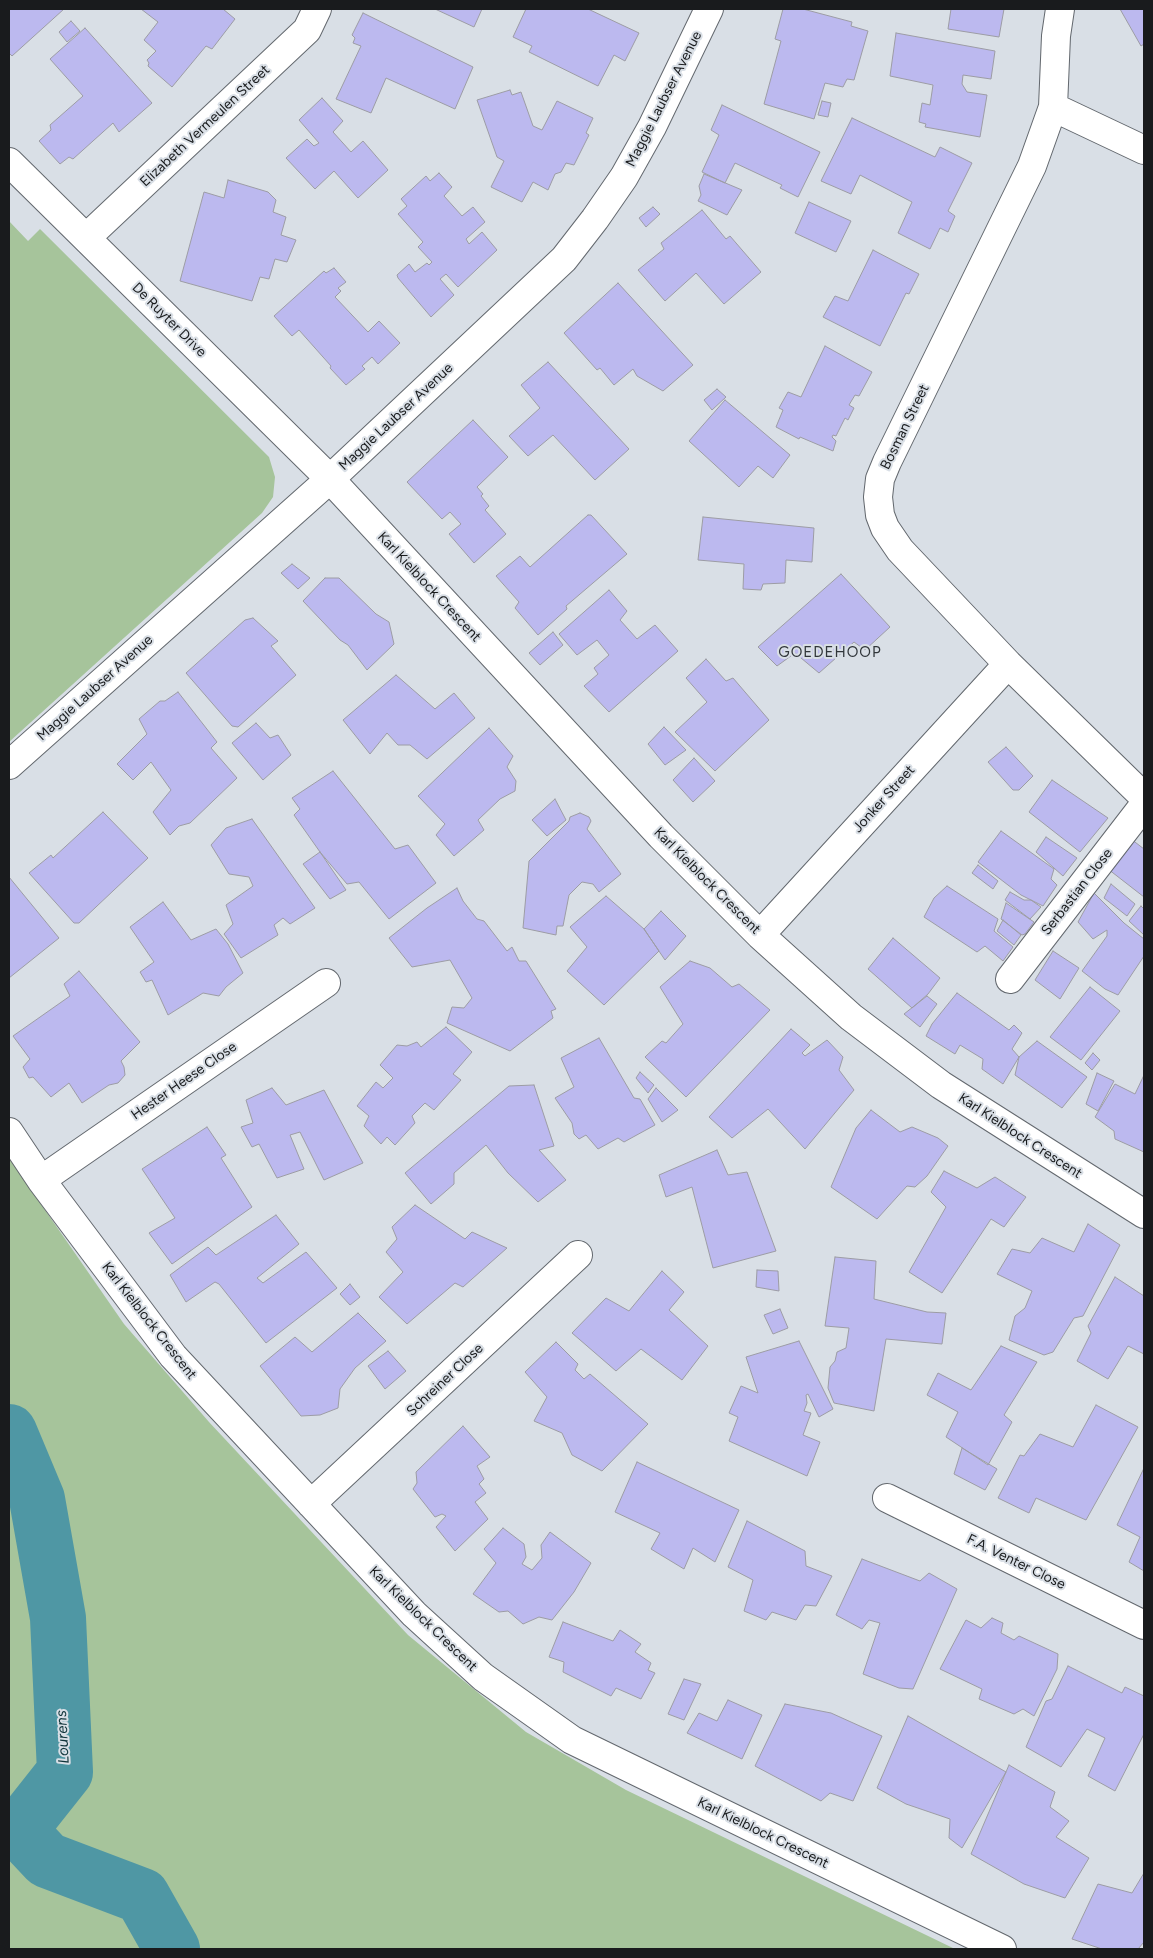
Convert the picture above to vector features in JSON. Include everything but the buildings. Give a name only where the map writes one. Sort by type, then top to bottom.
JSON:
[{"type":"street","name":"Elizabeth Vermeulen Street","points":[[86,238],[307,30],[317,9]]},
{"type":"street","name":"Maggie Laubser Avenue","points":[[9,765],[330,479],[569,252],[624,177],[652,127],[708,9]]},
{"type":"street","name":"Bosman Street","points":[[1060,9],[1056,36],[1053,107],[1032,166],[887,462],[880,479],[878,497],[880,515],[892,539],[1008,664],[1144,797]]},
{"type":"street","points":[[1053,107],[1144,150]]},
{"type":"street","name":"De Ruyter Drive","points":[[9,162],[330,479]]},
{"type":"street","name":"Karl Kielblock Crescent","points":[[330,479],[661,836],[760,935],[851,1017],[941,1085],[1144,1214]]},
{"type":"street","name":"Jonker Street","points":[[760,935],[1008,664]]},
{"type":"street","name":"Serbastian Close","points":[[1010,979],[1144,805]]},
{"type":"street","name":"Hester Heese Close","points":[[41,1180],[326,983]]},
{"type":"street","name":"Karl Kielblock Crescent","points":[[9,1132],[41,1180],[173,1356],[414,1614],[483,1677],[572,1740],[1002,1949]]},
{"type":"street","name":"Schreiner Close","points":[[311,1504],[578,1256]]},
{"type":"street","name":"F.A. Venter Close","points":[[887,1498],[1144,1626]]},
{"type":"green space","points":[[9,221],[28,241],[40,229],[269,457],[275,477],[273,497],[262,513],[9,742]]},
{"type":"green space","points":[[9,1158],[124,1324],[209,1422],[408,1635],[526,1732],[626,1790],[955,1949],[9,1949]]},
{"type":"waterway","name":"Lourens","points":[[9,1432],[37,1499],[58,1618],[65,1772],[19,1830],[47,1860],[142,1896],[172,1949]]},
{"type":"district","name":"GOEDEHOOP","points":[[830,653]]}]
